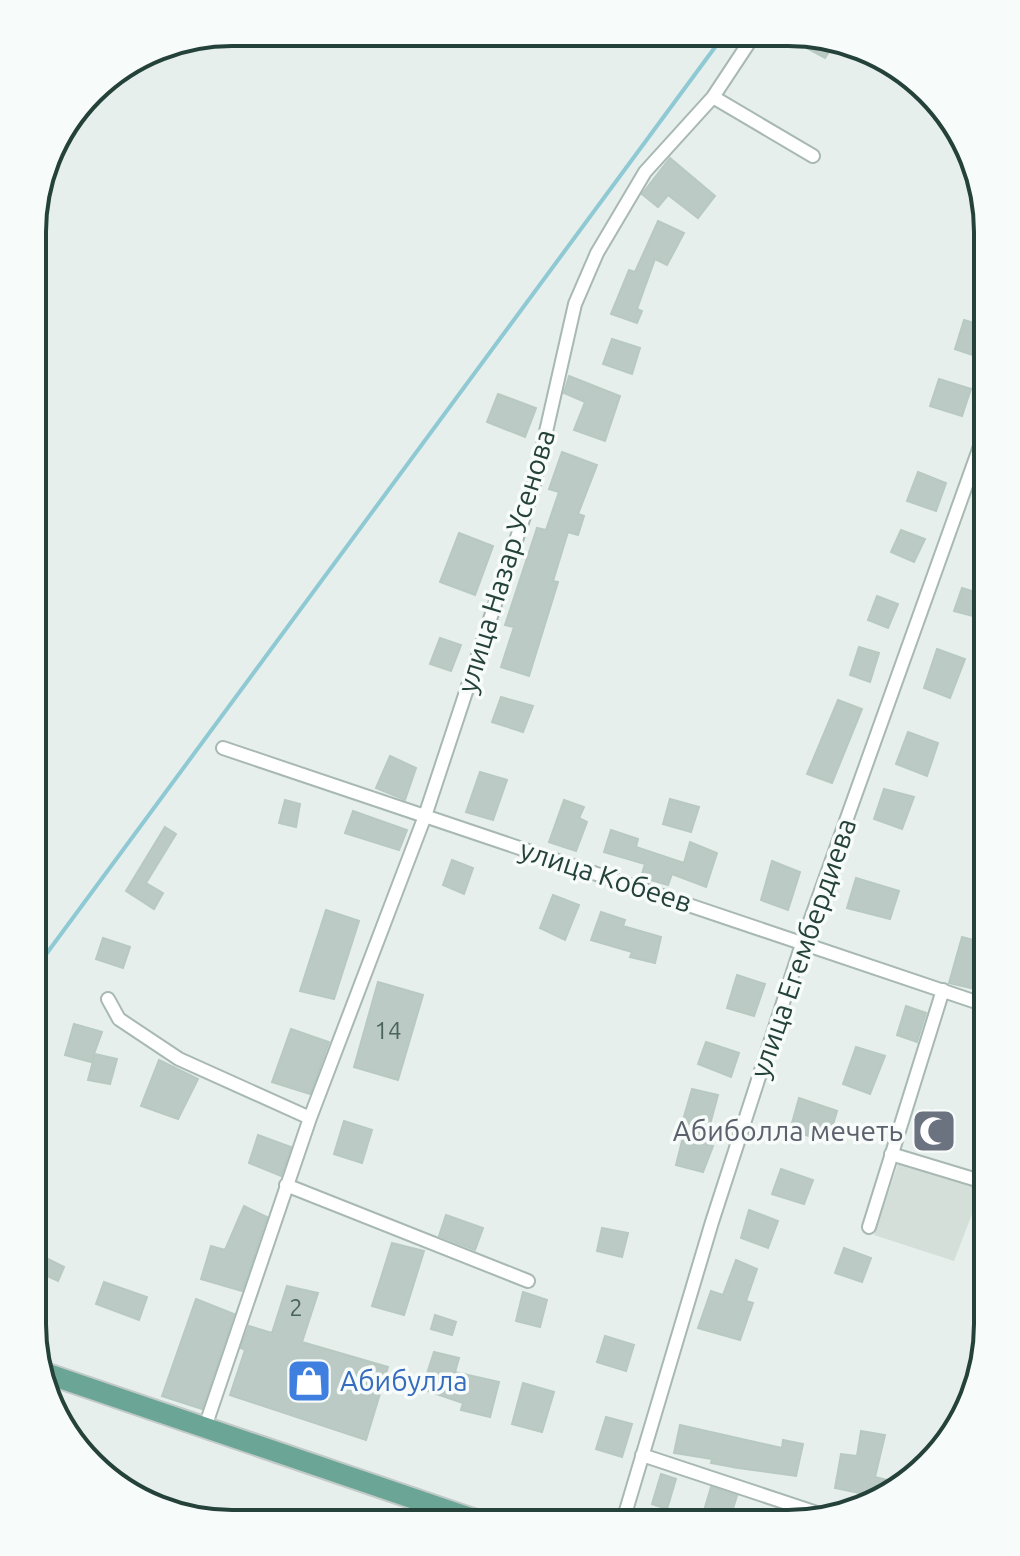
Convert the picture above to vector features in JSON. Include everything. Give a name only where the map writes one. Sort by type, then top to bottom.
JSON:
[{"type":"main road","points":[[54,1376],[447,1510]]},
{"type":"street","name":"улица Назар Усенова","points":[[205,1427],[310,1118],[425,816],[533,489],[575,304],[597,253],[645,172],[713,97],[747,46]]},
{"type":"street","points":[[713,97],[813,156]]},
{"type":"street","name":"улица Егембердиева","points":[[626,1510],[712,1222],[803,941],[974,463]]},
{"type":"street","name":"улица Кобеев","points":[[223,748],[974,1001]]},
{"type":"street","points":[[869,1227],[943,990]]},
{"type":"street","points":[[108,999],[119,1019],[179,1059],[310,1118]]},
{"type":"street","points":[[891,1154],[974,1179]]},
{"type":"street","points":[[286,1185],[528,1281]]},
{"type":"street","points":[[642,1455],[806,1509]]},
{"type":"shaded area","points":[[899,1161],[974,1185],[974,1209],[954,1261],[874,1235]]},
{"type":"building","points":[[806,47],[830,51],[825,58]]},
{"type":"building","points":[[670,158],[715,196],[698,218],[668,195],[658,207],[642,194]]},
{"type":"building","points":[[658,221],[684,233],[667,265],[655,259],[637,309],[642,311],[637,323],[611,314],[629,270],[635,272]]},
{"type":"building","points":[[964,320],[974,323],[974,355],[955,349]]},
{"type":"building","points":[[612,339],[640,348],[632,374],[603,364]]},
{"type":"building","points":[[569,376],[620,396],[605,441],[574,430],[585,402],[564,393]]},
{"type":"building","points":[[939,379],[971,389],[962,416],[930,406]]},
{"type":"building","points":[[498,394],[536,408],[525,437],[487,422]]},
{"type":"building","points":[[562,452],[597,465],[578,514],[584,516],[578,535],[568,532],[553,581],[558,582],[529,676],[501,667],[514,627],[505,625],[537,528],[546,530],[559,492],[549,489]]},
{"type":"building","points":[[918,472],[946,483],[936,511],[907,501]]},
{"type":"building","points":[[901,530],[925,539],[914,562],[891,552]]},
{"type":"building","points":[[459,533],[493,546],[475,595],[440,582]]},
{"type":"building","points":[[962,588],[974,592],[974,616],[954,611]]},
{"type":"building","points":[[877,596],[898,604],[888,628],[868,620]]},
{"type":"building","points":[[440,638],[461,645],[451,671],[430,664]]},
{"type":"building","points":[[859,647],[879,653],[870,682],[850,675]]},
{"type":"building","points":[[937,649],[965,659],[950,698],[924,688]]},
{"type":"building","points":[[501,697],[533,706],[523,732],[492,722]]},
{"type":"building","points":[[838,700],[862,709],[832,783],[807,774]]},
{"type":"building","points":[[908,732],[938,743],[927,776],[896,764]]},
{"type":"building","points":[[390,756],[416,768],[405,800],[376,788]]},
{"type":"building","points":[[480,772],[507,780],[493,820],[466,812]]},
{"type":"building","points":[[884,789],[914,797],[902,829],[874,819]]},
{"type":"building","points":[[670,799],[699,807],[691,832],[663,824]]},
{"type":"building","points":[[285,800],[300,804],[296,827],[279,823]]},
{"type":"building","points":[[564,800],[584,807],[579,818],[587,822],[576,851],[549,842]]},
{"type":"building","points":[[353,811],[407,830],[399,850],[345,833]]},
{"type":"building","points":[[165,827],[176,834],[146,883],[163,893],[154,909],[126,891]]},
{"type":"building","points":[[611,830],[638,839],[636,847],[684,863],[690,842],[717,853],[706,887],[672,874],[668,885],[641,877],[645,864],[604,852]]},
{"type":"building","points":[[452,860],[473,868],[464,894],[443,885]]},
{"type":"building","points":[[772,861],[800,872],[788,910],[761,900]]},
{"type":"building","points":[[856,878],[899,891],[890,919],[847,908]]},
{"type":"building","points":[[553,895],[579,905],[565,940],[540,928]]},
{"type":"building","points":[[326,910],[359,921],[334,999],[300,991]]},
{"type":"building","points":[[601,912],[625,920],[623,926],[661,937],[655,963],[630,957],[632,952],[591,940]]},
{"type":"building","points":[[962,937],[974,940],[974,989],[949,983]]},
{"type":"building","points":[[103,938],[130,947],[123,968],[96,959]]},
{"type":"building","points":[[737,975],[765,984],[754,1016],[727,1008]]},
{"type":"building","points":[[378,982],[423,995],[398,1080],[354,1067]]},
{"type":"building","points":[[906,1006],[926,1013],[917,1042],[897,1035]]},
{"type":"building","points":[[74,1024],[102,1032],[91,1062],[65,1055]]},
{"type":"building","points":[[291,1029],[329,1042],[310,1094],[272,1082]]},
{"type":"building","points":[[706,1042],[739,1053],[731,1077],[698,1064]]},
{"type":"building","points":[[856,1047],[885,1056],[870,1094],[843,1084]]},
{"type":"building","points":[[95,1054],[117,1059],[110,1084],[88,1080]]},
{"type":"building","points":[[159,1060],[198,1079],[178,1119],[141,1106]]},
{"type":"building","points":[[692,1089],[718,1095],[705,1143],[713,1146],[703,1172],[676,1165],[685,1129],[681,1127]]},
{"type":"building","points":[[799,1098],[837,1111],[828,1142],[790,1130]]},
{"type":"building","name":"Абиболла мечеть","points":[[932,1110],[954,1130],[937,1151],[914,1132]]},
{"type":"building","points":[[344,1121],[372,1130],[362,1163],[334,1154]]},
{"type":"building","points":[[258,1135],[291,1147],[281,1176],[249,1163]]},
{"type":"building","points":[[781,1169],[813,1180],[804,1204],[772,1194]]},
{"type":"building","points":[[244,1206],[267,1217],[242,1291],[201,1279],[211,1246],[225,1250]]},
{"type":"building","points":[[749,1210],[778,1221],[768,1248],[741,1238]]},
{"type":"building","points":[[446,1215],[483,1228],[475,1250],[439,1236]]},
{"type":"building","points":[[602,1228],[628,1233],[622,1257],[597,1251]]},
{"type":"building","points":[[392,1243],[424,1251],[404,1315],[372,1306]]},
{"type":"building","points":[[844,1248],[871,1258],[862,1282],[835,1273]]},
{"type":"building","points":[[46,1258],[64,1267],[58,1281],[46,1275]]},
{"type":"building","points":[[736,1260],[757,1269],[746,1301],[753,1303],[740,1340],[698,1328],[711,1291],[723,1295]]},
{"type":"building","points":[[104,1282],[147,1297],[139,1320],[96,1304]]},
{"type":"building","name":"Абибулла","points":[[287,1286],[318,1293],[302,1342],[388,1367],[366,1440],[230,1395],[245,1350],[241,1348],[249,1326],[272,1333]]},
{"type":"building","points":[[523,1292],[547,1300],[540,1327],[516,1321]]},
{"type":"building","points":[[196,1299],[234,1314],[202,1409],[162,1396]]},
{"type":"building","points":[[435,1315],[456,1322],[452,1335],[431,1329]]},
{"type":"building","points":[[605,1336],[634,1345],[626,1371],[597,1362]]},
{"type":"building","points":[[434,1352],[459,1358],[455,1372],[499,1382],[490,1417],[461,1410],[463,1403],[422,1389]]},
{"type":"building","points":[[523,1383],[554,1392],[542,1432],[512,1424]]},
{"type":"building","points":[[606,1417],[632,1424],[622,1457],[596,1449]]},
{"type":"building","points":[[680,1425],[782,1448],[783,1440],[803,1444],[796,1476],[711,1463],[712,1459],[674,1453]]},
{"type":"building","points":[[861,1431],[885,1435],[875,1477],[887,1480],[886,1482],[864,1494],[835,1488],[841,1454],[857,1456]]},
{"type":"building","points":[[661,1474],[676,1479],[667,1509],[652,1504]]},
{"type":"building","points":[[711,1487],[737,1496],[733,1510],[704,1510]]},
{"type":"waterway","points":[[46,954],[716,46]]},
{"type":"place","name":"Абиболла мечеть","points":[[934,1131]]},
{"type":"place","name":"Абибулла","points":[[309,1381]]}]
